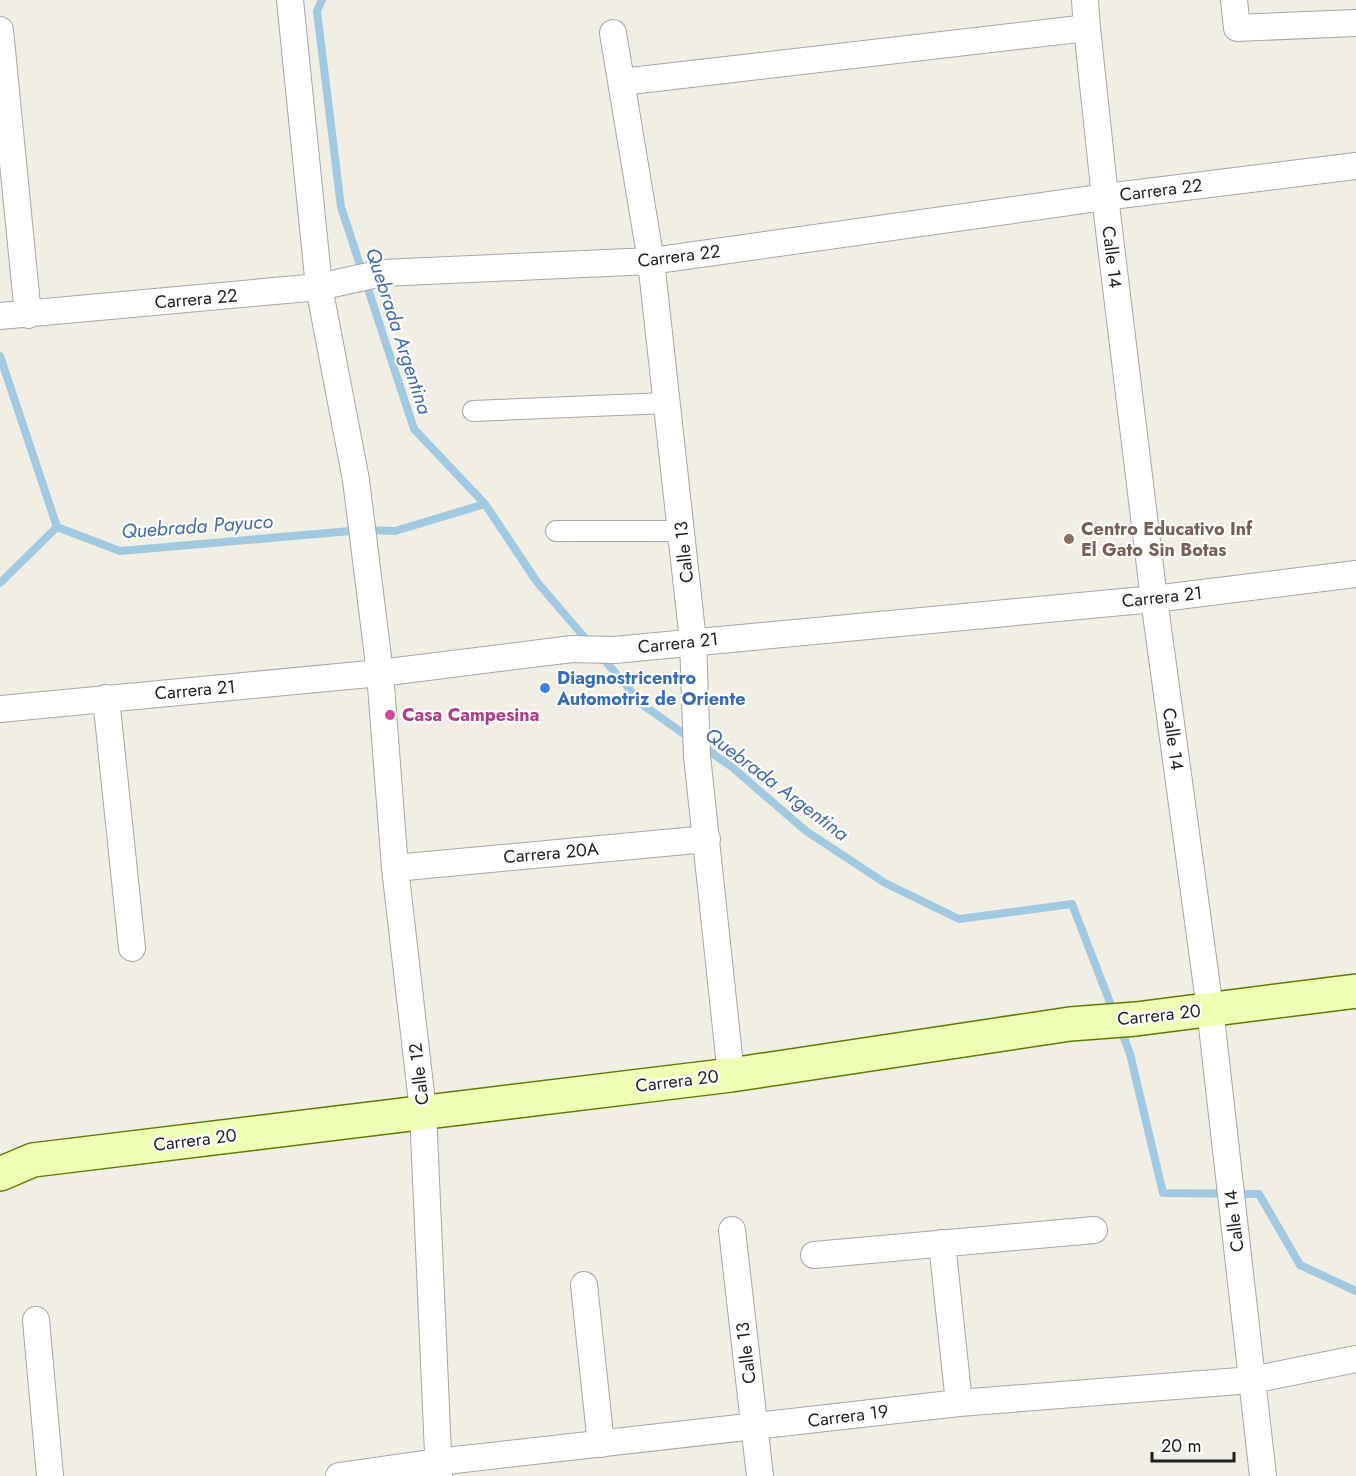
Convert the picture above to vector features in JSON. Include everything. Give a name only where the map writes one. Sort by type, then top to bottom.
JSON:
[{"type":"main road","name":"Carrera 20","points":[[0,1174],[33,1160],[731,1075],[1099,1022],[1356,991]]},
{"type":"street","name":"Calle 12","points":[[290,0],[319,287],[356,480],[380,673],[394,868],[423,1111],[438,1469]]},
{"type":"street","name":"Calle 14","points":[[1085,0],[1105,197],[1154,599],[1210,1010],[1263,1476]]},
{"type":"street","points":[[1234,0],[1237,28],[1356,23]]},
{"type":"street","points":[[622,82],[1087,28]]},
{"type":"street","points":[[0,30],[11,315]]},
{"type":"street","name":"Calle 13","points":[[613,33],[651,261],[693,641],[698,729],[697,756],[731,1075]]},
{"type":"street","name":"Carrera 22","points":[[11,315],[319,287],[370,276],[651,261],[1105,197],[1356,166]]},
{"type":"street","points":[[473,411],[667,403]]},
{"type":"street","points":[[556,531],[681,531]]},
{"type":"street","name":"Carrera 21","points":[[0,709],[380,673],[572,649],[614,650],[1154,599],[1356,574]]},
{"type":"street","points":[[106,698],[132,948]]},
{"type":"street","name":"Carrera 20A","points":[[394,868],[707,839]]},
{"type":"street","name":"Calle 13","points":[[732,1230],[760,1476]]},
{"type":"street","points":[[814,1255],[1094,1230]]},
{"type":"street","points":[[942,1243],[959,1403]]},
{"type":"street","points":[[584,1285],[601,1444]]},
{"type":"street","points":[[36,1320],[51,1476]]},
{"type":"street","name":"Carrera 19","points":[[339,1476],[438,1469],[601,1444],[959,1403],[1252,1380],[1356,1359]]},
{"type":"waterway","name":"Quebrada Argentina","points":[[322,0],[317,11],[341,207],[414,429],[485,504],[537,582],[591,645]]},
{"type":"waterway","name":"Quebrada Payuco","points":[[0,356],[57,527]]},
{"type":"waterway","name":"Quebrada Payuco","points":[[57,527],[120,551],[362,530],[395,531],[485,504]]},
{"type":"waterway","points":[[0,583],[57,527]]},
{"type":"waterway","name":"Quebrada Argentina","points":[[600,655],[643,705],[691,739]]},
{"type":"waterway","name":"Quebrada Argentina","points":[[702,746],[732,767],[806,831],[885,883],[959,919],[1072,904],[1114,1013]]},
{"type":"waterway","name":"Quebrada Argentina","points":[[1120,1027],[1130,1054],[1163,1193],[1259,1194],[1300,1265],[1356,1291]]},
{"type":"place","name":"Centro Educativo Inf El Gato Sin Botas","points":[[1069,539]]},
{"type":"place","name":"Diagnostricentro Automotriz de Oriente","points":[[545,688]]},
{"type":"place","name":"Casa Campesina","points":[[390,715]]}]
